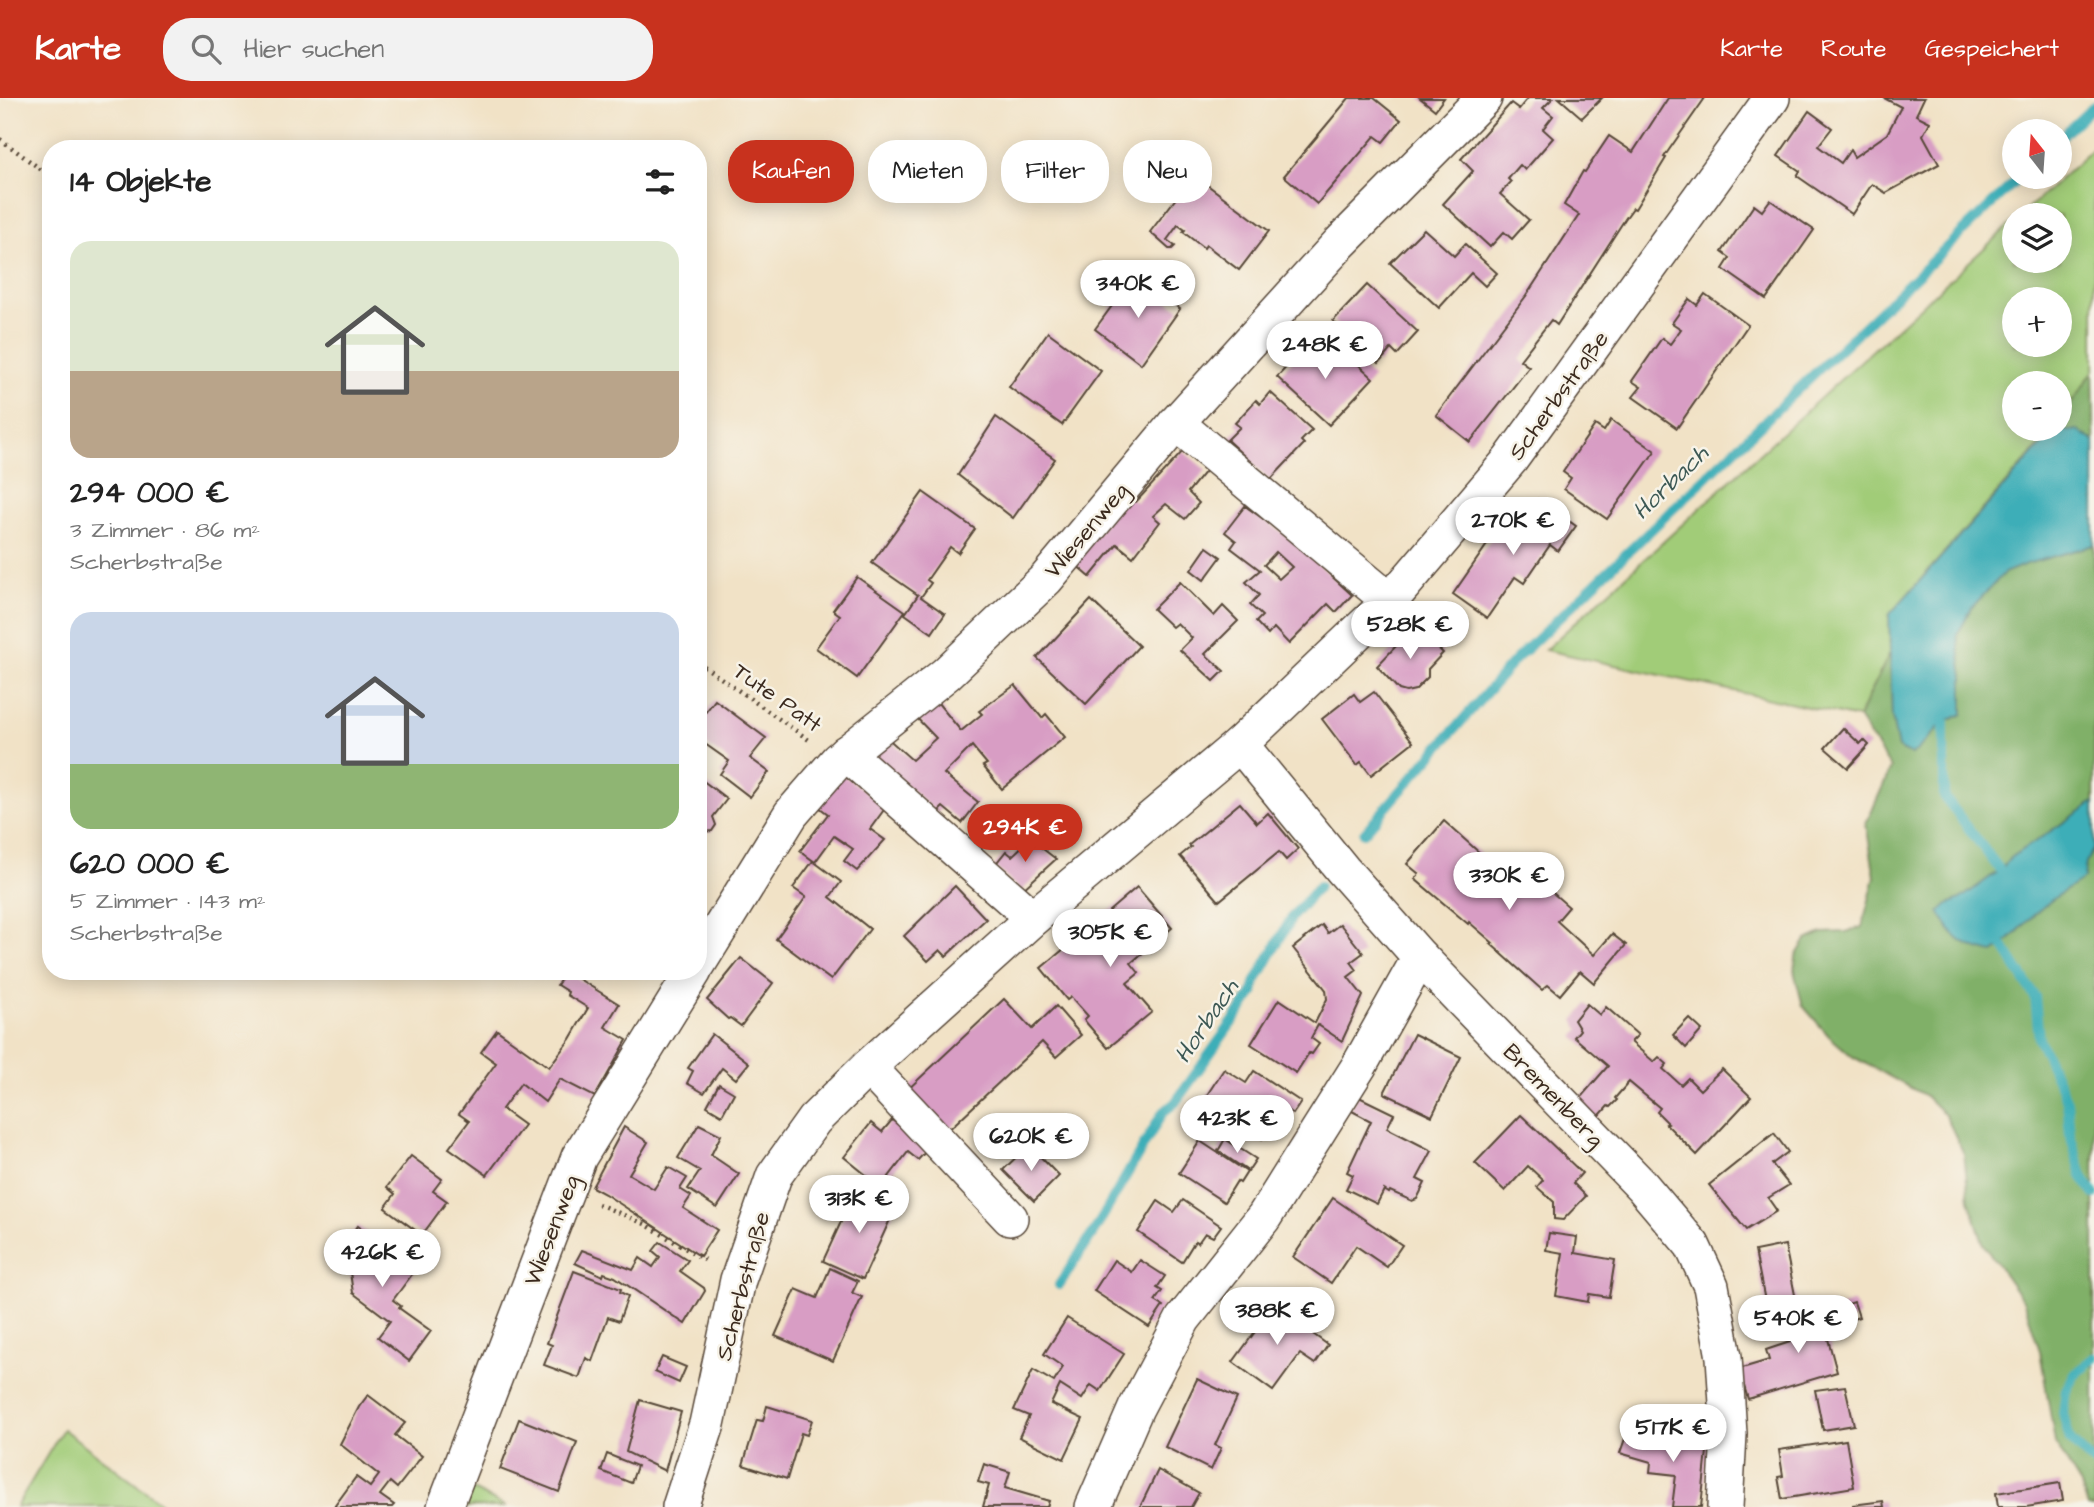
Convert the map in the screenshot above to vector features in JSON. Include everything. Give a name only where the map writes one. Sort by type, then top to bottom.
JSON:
[{"type":"street","name":"Wiesenweg","points":[[707,949],[791,814],[842,757],[946,674],[1046,579],[1175,423],[1339,244],[1484,98]]},
{"type":"street","name":"Scherbstraße","points":[[680,1507],[707,1424],[738,1280],[774,1175],[814,1120],[867,1067],[1033,918],[1240,744],[1390,601],[1510,460],[1772,98]]},
{"type":"street","points":[[1175,423],[1390,601]]},
{"type":"street","name":"Bremenberg","points":[[1240,744],[1337,863],[1420,957],[1642,1186],[1692,1245],[1712,1286],[1724,1357],[1728,1434],[1725,1507]]},
{"type":"street","points":[[842,757],[1033,918]]},
{"type":"street","points":[[1094,1507],[1136,1408],[1183,1320],[1264,1217],[1359,1066],[1420,957]]},
{"type":"street","name":"Wiesenweg","points":[[445,1507],[579,1157],[688,980]]},
{"type":"street","points":[[867,1067],[1010,1218]]},
{"type":"path","points":[[0,139],[42,170]]},
{"type":"path","name":"Tute Patt","points":[[707,668],[842,757]]},
{"type":"path","points":[[567,1190],[645,1224],[738,1280]]},
{"type":"green space","points":[[2094,148],[2094,370],[2072,402],[2072,371],[2002,371],[2002,441],[2043,441],[1889,615],[1890,653],[1858,718],[1545,650],[2002,232],[2002,273],[2072,273],[2072,203],[2034,203],[2049,189],[2072,189],[2072,168]]},
{"type":"green space","points":[[2093,372],[2094,441],[2072,431],[2072,403]]},
{"type":"green space","points":[[2094,545],[2094,802],[2012,857],[2000,870],[1960,899],[1948,904],[1993,953],[2042,908],[2084,879],[2086,862],[2094,848],[2094,1507],[2088,1507],[2081,1485],[2055,1443],[2040,1351],[2024,1302],[1984,1245],[1969,1200],[1964,1154],[1946,1116],[1926,1096],[1853,1057],[1829,1036],[1803,1006],[1795,975],[1796,956],[1806,940],[1822,933],[1846,932],[1862,927],[1875,877],[1866,824],[1891,768],[1858,718],[1890,653],[1892,717],[1898,748],[1912,755],[1944,722],[1963,714],[1963,677],[1957,635],[1973,606],[2004,573]]},
{"type":"green space","points":[[63,1429],[166,1507],[16,1507]]},
{"type":"green space","points":[[467,1487],[507,1507],[459,1507]]},
{"type":"water","points":[[2072,431],[2078,431],[2094,441],[2094,545],[2004,573],[1973,606],[1957,635],[1963,677],[1963,714],[1944,722],[1912,755],[1898,748],[1892,717],[1889,615],[2045,441],[2072,441]]},
{"type":"water","points":[[2094,802],[2094,848],[2086,862],[2084,879],[2042,908],[1993,953],[1966,944],[1949,929],[1939,912],[1948,904],[1960,899],[2000,870],[2012,857]]},
{"type":"building","points":[[1349,98],[1374,98],[1401,120],[1383,142],[1375,136],[1317,204],[1284,176]]},
{"type":"building","points":[[1420,98],[1444,98],[1435,110]]},
{"type":"building","points":[[1528,98],[1553,98],[1543,108],[1553,116],[1543,129],[1553,138],[1525,170],[1520,165],[1508,179],[1511,182],[1500,194],[1529,220],[1512,239],[1504,232],[1490,247],[1443,204],[1473,171],[1461,159],[1511,103],[1519,109]]},
{"type":"building","points":[[1559,98],[1602,98],[1582,118]]},
{"type":"building","points":[[1668,98],[1705,98],[1664,157],[1666,158],[1635,209],[1633,208],[1625,219],[1557,325],[1551,320],[1520,360],[1529,367],[1470,442],[1436,415],[1526,296],[1579,215],[1564,205],[1583,171],[1585,172],[1609,136],[1633,152]]},
{"type":"building","points":[[1884,98],[1924,98],[1916,115],[1930,122],[1923,135],[1939,164],[1886,193],[1872,184],[1852,214],[1797,176],[1800,171],[1778,156],[1809,111],[1832,128],[1818,146],[1841,163],[1850,150],[1854,157],[1887,134],[1901,107]]},
{"type":"building","points":[[1212,188],[1269,231],[1239,270],[1206,245],[1204,248],[1178,225],[1167,240],[1175,246],[1172,249],[1150,232],[1172,203],[1212,203]]},
{"type":"building","points":[[1770,200],[1814,230],[1766,299],[1723,269],[1730,258],[1722,252],[1754,205],[1762,211]]},
{"type":"building","points":[[1424,229],[1454,256],[1465,244],[1497,273],[1485,286],[1471,273],[1439,308],[1390,263]]},
{"type":"building","points":[[1134,276],[1180,309],[1141,364],[1095,329]]},
{"type":"building","points":[[1367,285],[1418,332],[1397,355],[1391,349],[1379,363],[1333,321]]},
{"type":"building","points":[[1705,294],[1748,325],[1677,428],[1633,397],[1641,387],[1632,381],[1662,338],[1670,344],[1681,329],[1672,323],[1689,299],[1697,305]]},
{"type":"building","points":[[1048,332],[1101,371],[1062,425],[1009,387]]},
{"type":"building","points":[[1311,341],[1337,365],[1347,354],[1373,378],[1329,425],[1277,377]]},
{"type":"building","points":[[1270,392],[1312,430],[1301,441],[1304,444],[1270,480],[1227,440],[1240,427],[1235,423],[1256,400],[1260,404]]},
{"type":"building","points":[[996,417],[1055,459],[1013,518],[958,475]]},
{"type":"building","points":[[1611,420],[1655,451],[1607,519],[1564,489],[1571,478],[1563,472],[1595,425],[1604,431]]},
{"type":"building","points":[[1183,451],[1206,470],[1188,492],[1199,503],[1185,519],[1166,504],[1153,516],[1160,522],[1133,557],[1117,544],[1090,577],[1074,563],[1126,495],[1136,502]]},
{"type":"building","points":[[923,492],[975,529],[958,553],[950,547],[927,580],[931,583],[921,597],[945,614],[932,633],[905,614],[918,595],[872,563]]},
{"type":"building","points":[[1538,499],[1576,526],[1558,551],[1550,545],[1524,583],[1515,577],[1487,618],[1453,594],[1500,526],[1513,535]]},
{"type":"building","points":[[1245,506],[1290,538],[1352,595],[1336,612],[1328,604],[1289,644],[1274,628],[1268,635],[1256,622],[1262,616],[1250,605],[1259,595],[1246,582],[1260,570],[1231,548],[1236,541],[1225,532]],"holes":[[[1276,552],[1292,567],[1279,579],[1264,565]]]},
{"type":"building","points":[[1207,547],[1221,557],[1204,580],[1191,570]]},
{"type":"building","points":[[857,577],[905,611],[857,678],[816,648],[840,615],[833,610]]},
{"type":"building","points":[[1180,582],[1214,616],[1223,606],[1238,621],[1205,654],[1224,671],[1214,681],[1180,650],[1192,638],[1177,623],[1172,627],[1153,609]]},
{"type":"building","points":[[1091,600],[1139,646],[1086,704],[1037,658]]},
{"type":"building","points":[[1415,626],[1443,653],[1428,669],[1428,677],[1415,690],[1406,692],[1399,690],[1377,666]]},
{"type":"building","points":[[1015,685],[1042,718],[1046,714],[1065,737],[1002,789],[983,766],[987,764],[972,746],[944,774],[978,802],[962,823],[943,807],[937,813],[867,749],[883,734],[912,760],[936,738],[912,713],[933,697],[961,731],[982,714],[979,711]]},
{"type":"building","points":[[1374,692],[1413,742],[1371,775],[1361,762],[1357,765],[1322,719],[1354,694],[1360,702]]},
{"type":"building","points":[[715,700],[766,738],[750,758],[769,772],[750,797],[720,774],[729,761],[707,745],[707,710]]},
{"type":"building","points":[[1843,728],[1860,744],[1864,740],[1869,745],[1848,768],[1825,748]]},
{"type":"building","points":[[839,772],[886,807],[870,829],[885,840],[857,871],[844,861],[853,849],[834,836],[815,862],[800,851],[828,814],[815,804]]},
{"type":"building","points":[[707,784],[727,799],[713,817],[716,825],[712,831],[707,832]]},
{"type":"building","points":[[1240,803],[1257,823],[1268,813],[1298,849],[1286,860],[1279,852],[1219,901],[1180,856],[1191,847],[1189,845]]},
{"type":"building","points":[[1444,821],[1519,888],[1531,874],[1569,907],[1557,921],[1594,955],[1612,934],[1626,945],[1594,983],[1580,971],[1560,995],[1548,985],[1542,990],[1469,922],[1468,924],[1415,879],[1419,874],[1407,864]]},
{"type":"building","points":[[1030,839],[1056,859],[1021,891],[994,866],[1006,851],[1012,856]]},
{"type":"building","points":[[813,861],[841,882],[830,897],[870,929],[831,980],[776,939],[806,897],[793,888]]},
{"type":"building","points":[[955,886],[986,919],[946,956],[940,950],[928,961],[904,936]]},
{"type":"building","points":[[1137,887],[1172,928],[1131,963],[1139,973],[1127,983],[1152,1012],[1108,1048],[1084,1020],[1088,1016],[1071,997],[1067,1000],[1041,968],[1076,939],[1084,947],[1117,920],[1109,911]]},
{"type":"building","points":[[1340,924],[1363,953],[1351,962],[1357,970],[1348,977],[1363,996],[1342,1041],[1318,1025],[1311,1038],[1319,1044],[1312,1054],[1309,1053],[1296,1073],[1251,1044],[1279,999],[1315,1023],[1327,999],[1326,990],[1293,948],[1322,925],[1328,933]]},
{"type":"building","points":[[741,958],[773,983],[741,1026],[728,1019],[707,1000]]},
{"type":"building","points":[[560,980],[580,980],[619,1004],[605,1027],[627,1040],[595,1097],[560,1079],[545,1102],[521,1083],[502,1109],[524,1125],[487,1175],[449,1148],[469,1121],[459,1114],[496,1063],[481,1052],[497,1030],[549,1067],[588,1008],[557,985]]},
{"type":"building","points":[[1004,999],[1032,1029],[1056,1006],[1081,1035],[1056,1057],[1042,1042],[943,1135],[904,1093]]},
{"type":"building","points":[[1587,1004],[1600,1015],[1606,1007],[1638,1035],[1631,1042],[1654,1062],[1659,1057],[1667,1064],[1663,1069],[1681,1085],[1688,1078],[1700,1090],[1722,1069],[1751,1097],[1697,1155],[1666,1124],[1668,1123],[1657,1112],[1660,1108],[1629,1082],[1615,1098],[1617,1100],[1594,1122],[1574,1105],[1608,1066],[1574,1037],[1580,1030],[1574,1020]]},
{"type":"building","points":[[1689,1018],[1702,1030],[1686,1048],[1673,1035]]},
{"type":"building","points":[[712,1034],[749,1063],[736,1079],[722,1068],[704,1093],[687,1083],[693,1071],[688,1068]]},
{"type":"building","points":[[1414,1034],[1461,1057],[1432,1116],[1384,1093]]},
{"type":"building","points":[[1224,1069],[1246,1083],[1254,1071],[1301,1102],[1293,1114],[1285,1109],[1262,1139],[1203,1101]]},
{"type":"building","points":[[719,1084],[734,1093],[722,1115],[707,1106]]},
{"type":"building","points":[[1357,1096],[1394,1114],[1387,1128],[1432,1151],[1417,1179],[1425,1183],[1417,1199],[1412,1201],[1384,1190],[1377,1204],[1346,1189],[1353,1175],[1347,1172],[1371,1121],[1350,1110]]},
{"type":"building","points":[[1521,1115],[1582,1173],[1573,1183],[1586,1196],[1563,1220],[1554,1219],[1554,1202],[1537,1187],[1543,1180],[1528,1166],[1505,1191],[1475,1163]]},
{"type":"building","points":[[892,1120],[928,1149],[918,1160],[908,1152],[881,1187],[844,1157],[871,1123],[882,1132]]},
{"type":"building","points":[[699,1124],[721,1135],[711,1155],[739,1174],[717,1208],[688,1189],[700,1171],[678,1158]]},
{"type":"building","points":[[624,1127],[648,1142],[629,1174],[654,1189],[668,1167],[687,1178],[680,1189],[691,1196],[683,1208],[717,1230],[700,1256],[592,1187]]},
{"type":"building","points":[[1774,1133],[1788,1152],[1772,1164],[1789,1185],[1768,1198],[1777,1211],[1746,1230],[1709,1185]]},
{"type":"building","points":[[1225,1139],[1256,1159],[1248,1171],[1218,1151]]},
{"type":"building","points":[[1200,1141],[1247,1172],[1240,1183],[1237,1181],[1224,1202],[1179,1173]]},
{"type":"building","points":[[1029,1145],[1059,1176],[1034,1201],[1003,1170]]},
{"type":"building","points":[[411,1156],[442,1179],[433,1191],[447,1201],[422,1235],[385,1208],[395,1194],[387,1187]]},
{"type":"building","points":[[857,1187],[893,1213],[863,1279],[823,1261]]},
{"type":"building","points":[[1333,1198],[1402,1245],[1387,1267],[1356,1246],[1331,1283],[1293,1257]]},
{"type":"building","points":[[1183,1200],[1221,1226],[1213,1237],[1205,1233],[1198,1243],[1195,1241],[1182,1262],[1138,1232],[1158,1201],[1174,1212]]},
{"type":"building","points":[[358,1226],[416,1269],[393,1300],[401,1306],[399,1308],[431,1331],[409,1361],[378,1337],[390,1321],[353,1293],[350,1272],[333,1259]]},
{"type":"building","points":[[1549,1233],[1577,1237],[1575,1253],[1615,1260],[1609,1297],[1589,1294],[1588,1302],[1556,1296],[1563,1253],[1546,1250]]},
{"type":"building","points":[[660,1242],[688,1260],[680,1271],[705,1291],[685,1324],[615,1277],[604,1273],[603,1276],[575,1263],[582,1250],[633,1270],[640,1258],[653,1267],[660,1257],[653,1251]]},
{"type":"building","points":[[1785,1245],[1797,1305],[1767,1311],[1755,1251]]},
{"type":"building","points":[[1114,1260],[1132,1272],[1140,1260],[1165,1276],[1157,1288],[1162,1291],[1155,1301],[1163,1306],[1149,1327],[1094,1291]]},
{"type":"building","points":[[830,1268],[858,1281],[852,1293],[862,1297],[833,1361],[775,1336],[796,1289],[817,1298]]},
{"type":"building","points":[[574,1271],[621,1289],[620,1292],[628,1296],[619,1321],[608,1317],[592,1361],[586,1358],[579,1378],[544,1365],[552,1345],[547,1343]]},
{"type":"building","points":[[1269,1302],[1328,1345],[1315,1364],[1300,1354],[1273,1391],[1233,1362],[1262,1322],[1258,1318]]},
{"type":"building","points":[[1854,1302],[1859,1317],[1825,1328],[1837,1372],[1748,1399],[1739,1369],[1769,1360],[1766,1350],[1790,1342],[1785,1326]]},
{"type":"building","points":[[1067,1318],[1124,1354],[1100,1391],[1091,1385],[1082,1399],[1060,1385],[1051,1404],[1083,1419],[1064,1459],[1019,1437],[1029,1416],[1014,1410],[1033,1370],[1054,1382],[1063,1367],[1044,1354]]},
{"type":"building","points":[[662,1357],[686,1367],[679,1383],[655,1372]]},
{"type":"building","points":[[1197,1379],[1237,1398],[1215,1445],[1221,1448],[1211,1470],[1165,1447]]},
{"type":"building","points":[[1845,1386],[1854,1425],[1823,1430],[1815,1390]]},
{"type":"building","points":[[368,1395],[405,1423],[395,1435],[422,1456],[397,1488],[390,1482],[380,1495],[394,1505],[392,1507],[334,1507],[356,1477],[370,1487],[379,1475],[340,1444]]},
{"type":"building","points":[[640,1400],[681,1412],[665,1471],[626,1452]]},
{"type":"building","points":[[767,1406],[812,1420],[807,1435],[801,1433],[787,1479],[743,1465],[757,1420],[763,1421]]},
{"type":"building","points":[[519,1419],[577,1442],[559,1492],[500,1469]]},
{"type":"building","points":[[1627,1433],[1708,1442],[1701,1507],[1672,1507],[1676,1475],[1650,1472],[1651,1462],[1620,1453]]},
{"type":"building","points":[[1846,1440],[1854,1487],[1782,1499],[1778,1477],[1783,1476],[1779,1450]]},
{"type":"building","points":[[607,1454],[637,1466],[631,1483],[601,1471]]},
{"type":"building","points":[[984,1464],[1010,1472],[1005,1488],[1049,1501],[1047,1507],[983,1507],[989,1485],[978,1482]]},
{"type":"building","points":[[1158,1470],[1199,1493],[1191,1507],[1140,1507]]},
{"type":"building","points":[[2060,1483],[2063,1501],[2026,1507],[1998,1507],[1996,1493]]},
{"type":"building","points":[[1883,1501],[1884,1507],[1853,1507],[1853,1505]]},
{"type":"waterway","name":"Horbach","points":[[2072,127],[2094,106]]},
{"type":"waterway","name":"Horbach","points":[[1364,833],[1515,660],[2007,189]]},
{"type":"waterway","points":[[1944,722],[1944,796],[2000,870]]},
{"type":"waterway","name":"Horbach","points":[[1059,1285],[1095,1230],[1163,1112],[1175,1103],[1253,993],[1255,983],[1292,917],[1319,886]]},
{"type":"waterway","points":[[2003,946],[2035,997],[2039,1039],[2067,1101],[2070,1134],[2082,1176],[2094,1194]]},
{"type":"waterway","points":[[2094,1358],[2074,1375],[2066,1391],[2063,1413],[2070,1440],[2094,1463]]}]
